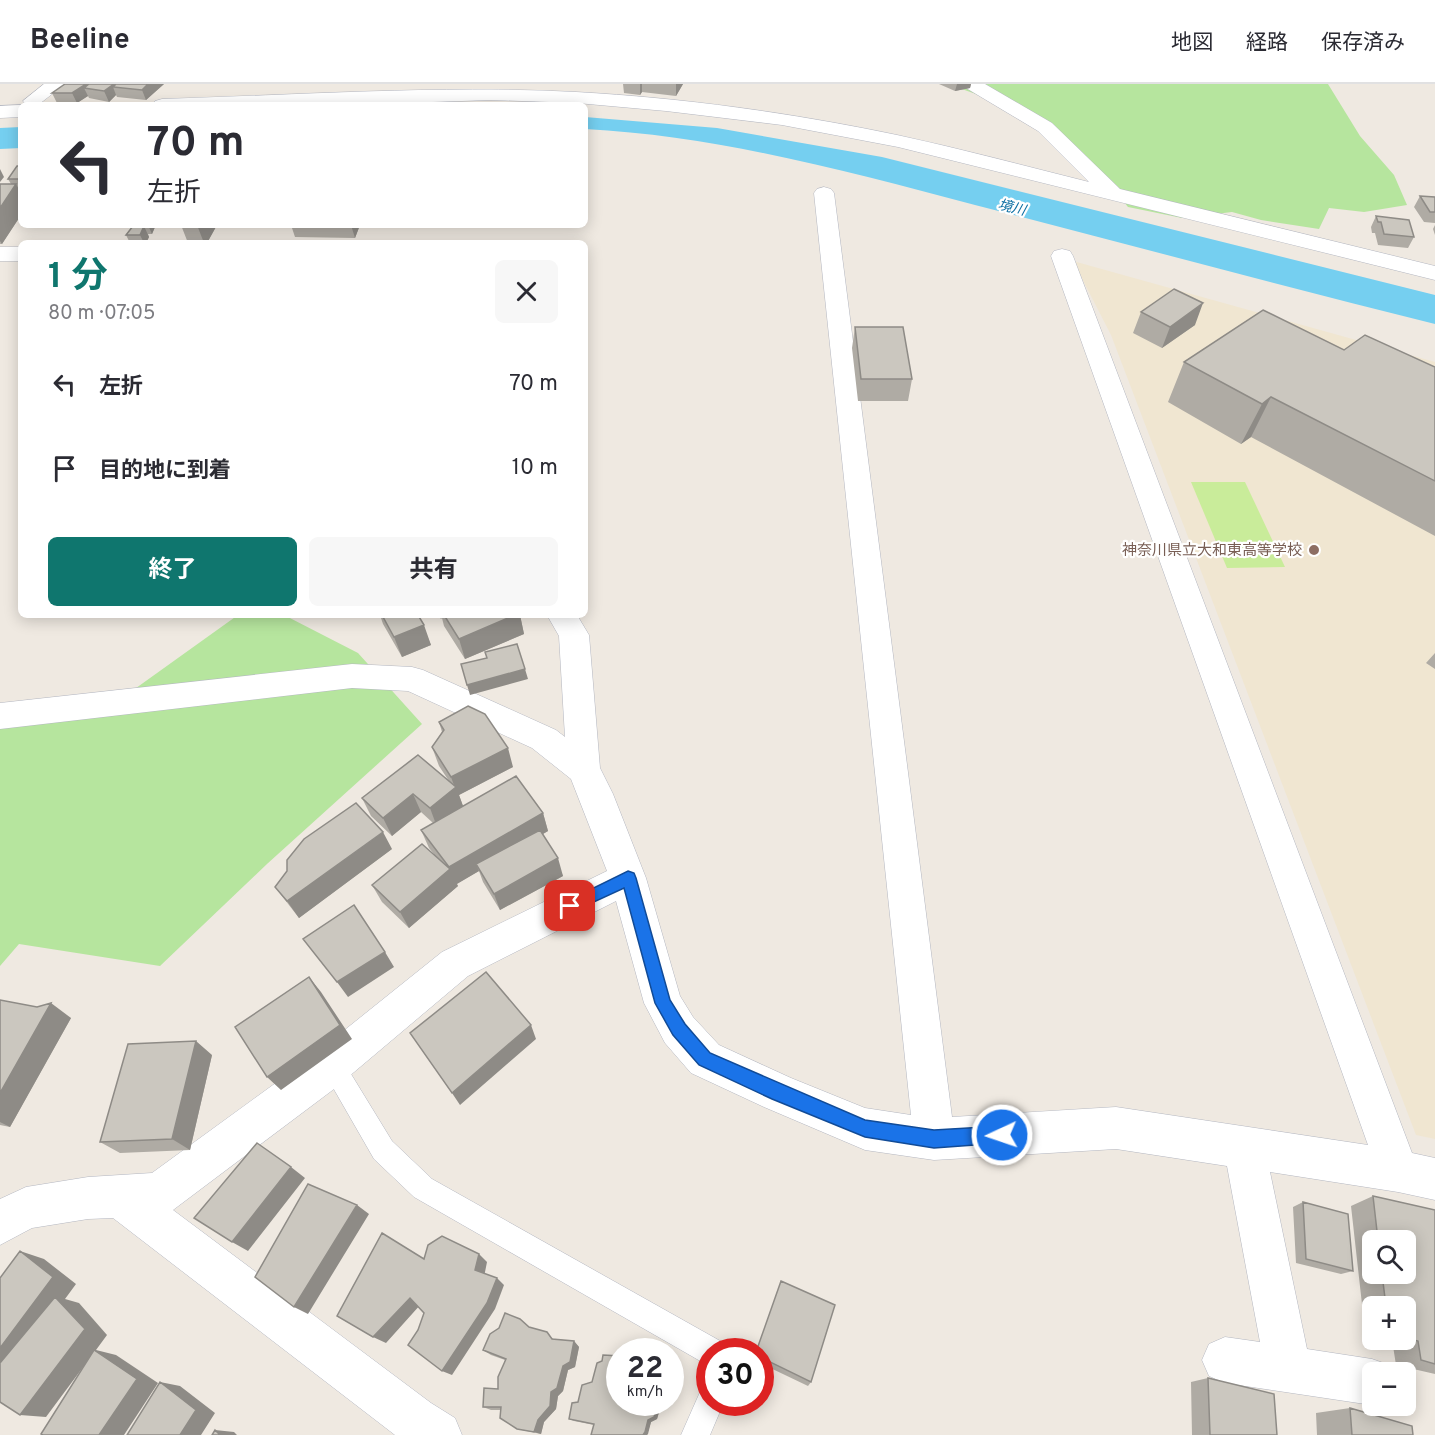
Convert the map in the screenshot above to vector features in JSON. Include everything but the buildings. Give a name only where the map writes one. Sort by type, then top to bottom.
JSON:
[{"type":"street","points":[[31,102],[56,84]]},
{"type":"street","points":[[236,86],[291,90],[459,86],[541,88],[545,84]]},
{"type":"street","points":[[972,84],[1045,127],[1112,194]]},
{"type":"street","points":[[261,102],[491,95],[577,98],[666,105],[782,119],[898,141],[1434,271]]},
{"type":"street","points":[[0,112],[18,108]]},
{"type":"street","points":[[824,193],[934,1139]]},
{"type":"street","points":[[0,254],[18,254]]},
{"type":"street","points":[[1062,256],[1398,1171]]},
{"type":"street","points":[[564,618],[574,635],[583,768],[596,794],[628,878],[663,1003],[679,1030],[705,1059],[778,1093],[865,1129],[934,1139],[1116,1128],[1244,1146],[1435,1179]]},
{"type":"street","points":[[0,716],[352,676],[412,679],[544,740],[583,768]]},
{"type":"street","points":[[0,1223],[26,1208],[88,1198],[159,1194],[332,1064],[455,963],[628,878]]},
{"type":"street","points":[[1244,1146],[1288,1370]]},
{"type":"street","points":[[121,1197],[414,1420],[438,1435]]},
{"type":"street","points":[[1225,1360],[1362,1381]]},
{"type":"lane","points":[[332,1064],[383,1150],[423,1188],[696,1343]]},
{"type":"lane","points":[[695,1435],[704,1416]]},
{"type":"shaded area","name":"神奈川県立大和東高等学校","points":[[1073,261],[1435,362],[1435,1139],[1416,1135],[1111,335]]},
{"type":"green space","points":[[948,84],[1328,84],[1360,136],[1394,175],[1407,205],[1364,212],[1329,208],[1319,229],[1261,220],[1232,212],[1182,218],[1128,207],[1088,158],[1037,116]]},
{"type":"green space","points":[[1191,482],[1245,482],[1285,567],[1227,568]]},
{"type":"green space","points":[[234,618],[290,618],[358,653],[422,724],[267,864],[160,966],[19,944],[0,966],[0,727],[97,716]]},
{"type":"water","name":"境川","points":[[588,117],[717,128],[882,157],[1435,295],[1435,324],[830,168],[733,147],[635,133],[588,129]]},
{"type":"water","points":[[18,127],[18,148],[0,149],[0,128]]},
{"type":"place","name":"神奈川県立大和東高等学校","points":[[1314,550]]},
{"type":"route","points":[[570,906],[628,878],[663,1003],[679,1030],[705,1059],[778,1093],[865,1129],[934,1139],[1002,1135]]}]
